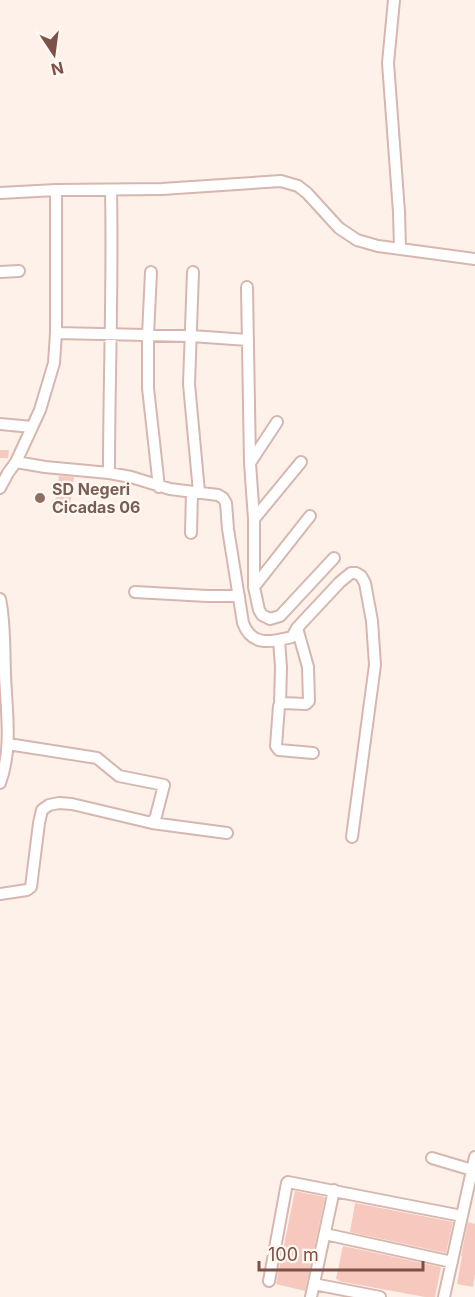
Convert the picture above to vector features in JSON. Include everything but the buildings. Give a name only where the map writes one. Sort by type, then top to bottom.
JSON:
[{"type":"street","points":[[394,0],[388,63],[399,212],[399,249]]},
{"type":"street","points":[[0,193],[162,189],[281,181],[298,186],[307,193],[349,236],[368,243],[399,249],[475,259]]},
{"type":"street","points":[[0,488],[16,462],[32,427],[45,396],[52,370],[56,333],[56,190]]},
{"type":"street","points":[[109,473],[111,190]]},
{"type":"street","points":[[0,272],[19,271]]},
{"type":"street","points":[[151,272],[148,388],[159,487]]},
{"type":"street","points":[[191,533],[196,492],[189,384],[193,272]]},
{"type":"street","points":[[247,287],[254,587],[262,615],[266,618],[280,616],[334,558]]},
{"type":"street","points":[[56,333],[191,336],[248,340]]},
{"type":"street","points":[[250,463],[277,422]]},
{"type":"street","points":[[0,424],[32,427]]},
{"type":"street","points":[[16,462],[109,473],[130,477],[159,487],[219,495],[226,503],[240,612],[246,632],[260,640],[292,637],[297,628],[340,582],[351,573],[361,576],[365,583],[372,621],[375,665],[352,837]]},
{"type":"street","points":[[254,519],[301,462]]},
{"type":"street","points":[[254,587],[310,516]]},
{"type":"street","points":[[135,592],[239,596]]},
{"type":"street","points":[[0,599],[8,744],[0,783]]},
{"type":"street","points":[[280,704],[306,704],[309,701],[308,667],[297,628]]},
{"type":"street","points":[[279,640],[281,667],[277,748],[313,753]]},
{"type":"street","points":[[8,744],[97,758],[118,776],[164,785],[152,823]]},
{"type":"street","points":[[0,894],[27,890],[31,887],[39,823],[42,810],[49,805],[72,804],[152,823],[227,833]]},
{"type":"street","points":[[445,1297],[475,1157]]},
{"type":"street","points":[[432,1158],[472,1170]]},
{"type":"street","points":[[269,1281],[286,1183],[334,1190],[462,1216]]},
{"type":"street","points":[[311,1297],[334,1190]]},
{"type":"street","points":[[325,1234],[452,1262]]},
{"type":"street","points":[[314,1284],[380,1297]]},
{"type":"place","name":"SD Negeri Cicadas 06","points":[[40,498]]}]
